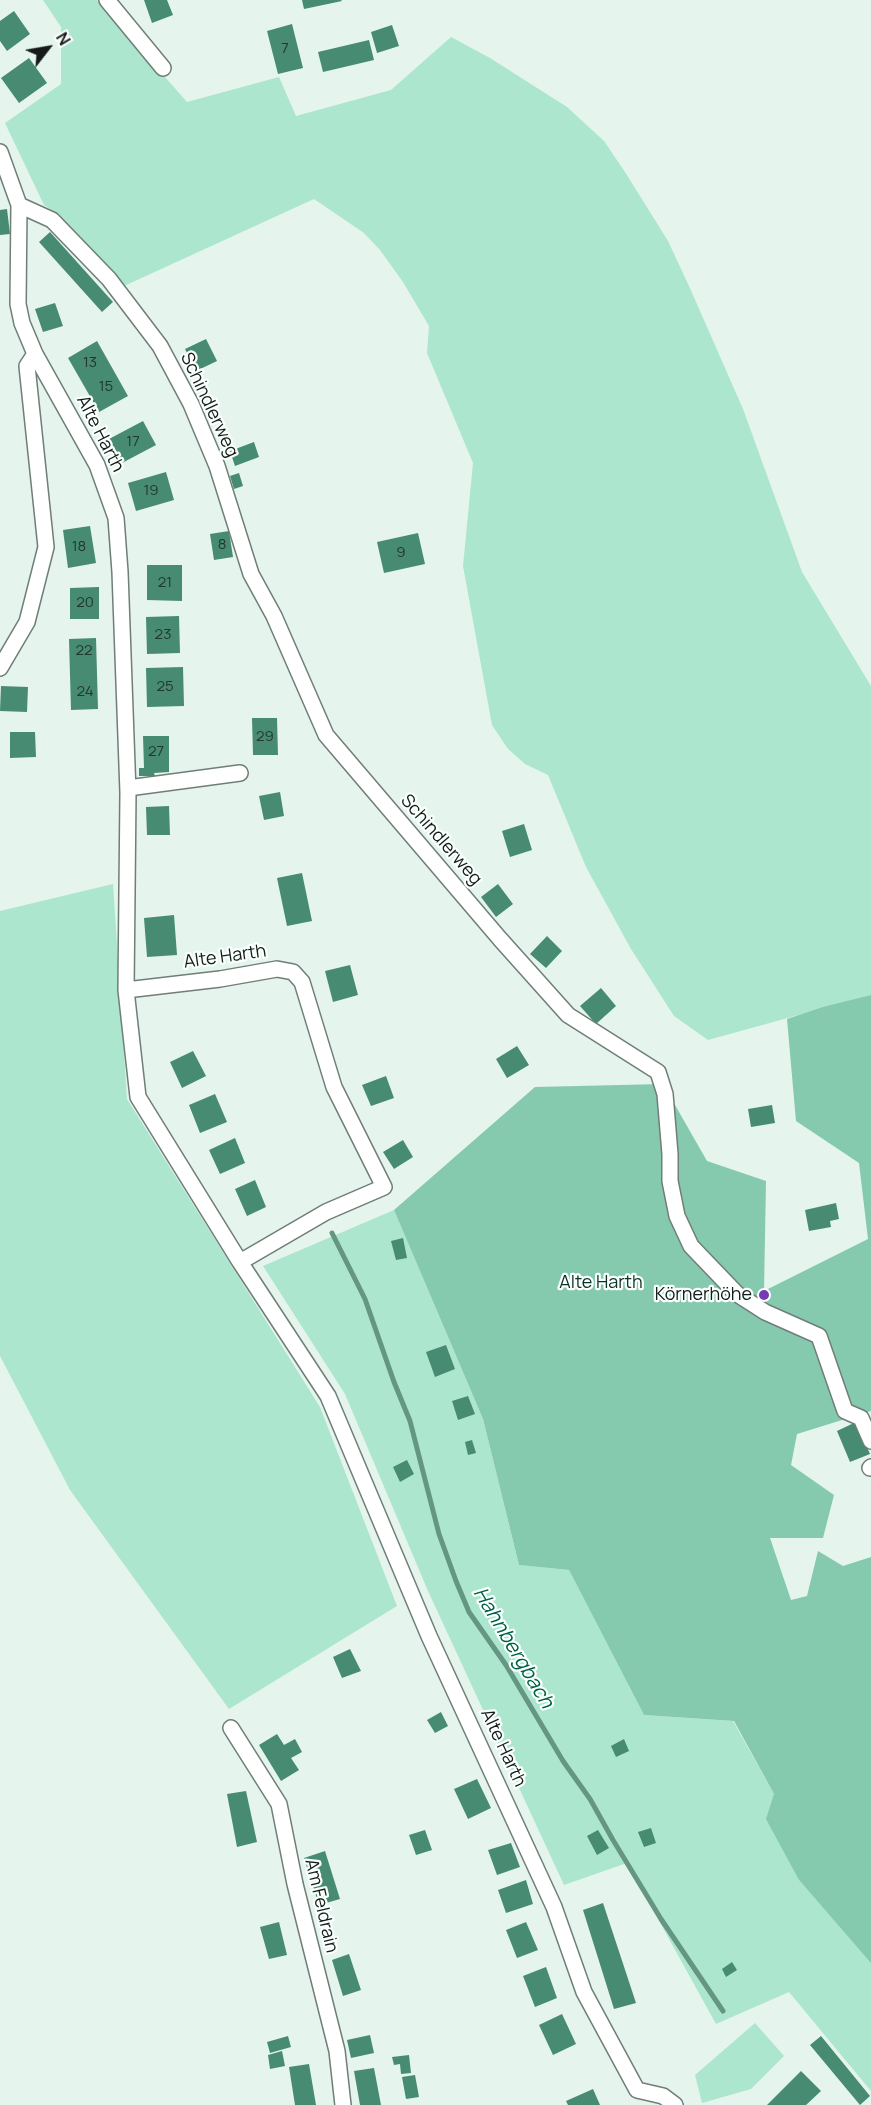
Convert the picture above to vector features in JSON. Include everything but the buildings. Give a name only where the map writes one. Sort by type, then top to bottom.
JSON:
[{"type":"street","points":[[107,0],[163,68]]},
{"type":"street","name":"Alte Harth","points":[[0,152],[19,205],[18,304],[22,323],[35,354],[97,465],[116,518],[128,788],[126,990],[138,1096],[240,1262],[328,1396],[429,1636],[554,1907],[584,1992],[640,2098],[663,2096],[675,2105]]},
{"type":"street","name":"Schindlerweg","points":[[19,205],[52,220],[109,279],[160,346],[191,404],[217,466],[251,574],[274,616],[326,735],[568,1015],[658,1072],[665,1094],[670,1181],[677,1216],[692,1246],[737,1294],[765,1312],[819,1336],[845,1411],[861,1418],[871,1440]]},
{"type":"street","points":[[0,668],[27,622],[46,547],[27,366],[35,354]]},
{"type":"street","points":[[128,788],[240,773]]},
{"type":"street","name":"Alte Harth","points":[[126,990],[220,979],[277,969],[293,972],[302,982],[334,1088],[384,1187],[326,1212],[240,1262]]},
{"type":"street","name":"Am Feldrain","points":[[231,1728],[279,1804],[295,1884],[337,2051],[343,2105]]},
{"type":"green space","points":[[43,0],[97,0],[187,102],[279,77],[296,116],[391,90],[451,37],[490,58],[567,107],[604,141],[668,241],[743,409],[802,572],[871,686],[871,995],[708,1040],[674,1016],[631,949],[586,867],[548,775],[525,764],[508,749],[492,725],[463,566],[473,463],[427,353],[429,326],[403,282],[380,250],[364,233],[314,199],[124,286],[56,213],[44,205],[5,123],[61,84],[61,27]]},
{"type":"green space","points":[[113,884],[127,1099],[320,1407],[397,1606],[229,1709],[70,1490],[0,1356],[0,911]]},
{"type":"green space","name":"Alte Harth","points":[[871,995],[871,1411],[797,1434],[791,1465],[834,1495],[823,1538],[770,1538],[791,1600],[807,1596],[818,1551],[843,1566],[871,1557],[871,1963],[799,1880],[766,1819],[774,1794],[734,1721],[644,1715],[569,1570],[519,1565],[483,1419],[394,1210],[535,1087],[663,1084],[707,1161],[766,1181],[764,1291],[868,1239],[859,1163],[796,1121],[787,1019]]},
{"type":"green space","points":[[394,1210],[483,1419],[519,1565],[569,1570],[644,1715],[733,1721],[774,1794],[799,1880],[871,1962],[871,2091],[789,1992],[716,2024],[627,1863],[564,1885],[428,1591],[345,1394],[263,1266]]},
{"type":"green space","points":[[755,2023],[784,2056],[751,2089],[702,2103],[695,2075]]},
{"type":"waterway","name":"Hahnbergbach","points":[[332,1233],[365,1299],[410,1421],[439,1534],[469,1612],[506,1665],[563,1761],[590,1799],[661,1919],[723,2011]]},
{"type":"place","name":"Körnerhöhe","points":[[764,1295]]}]
